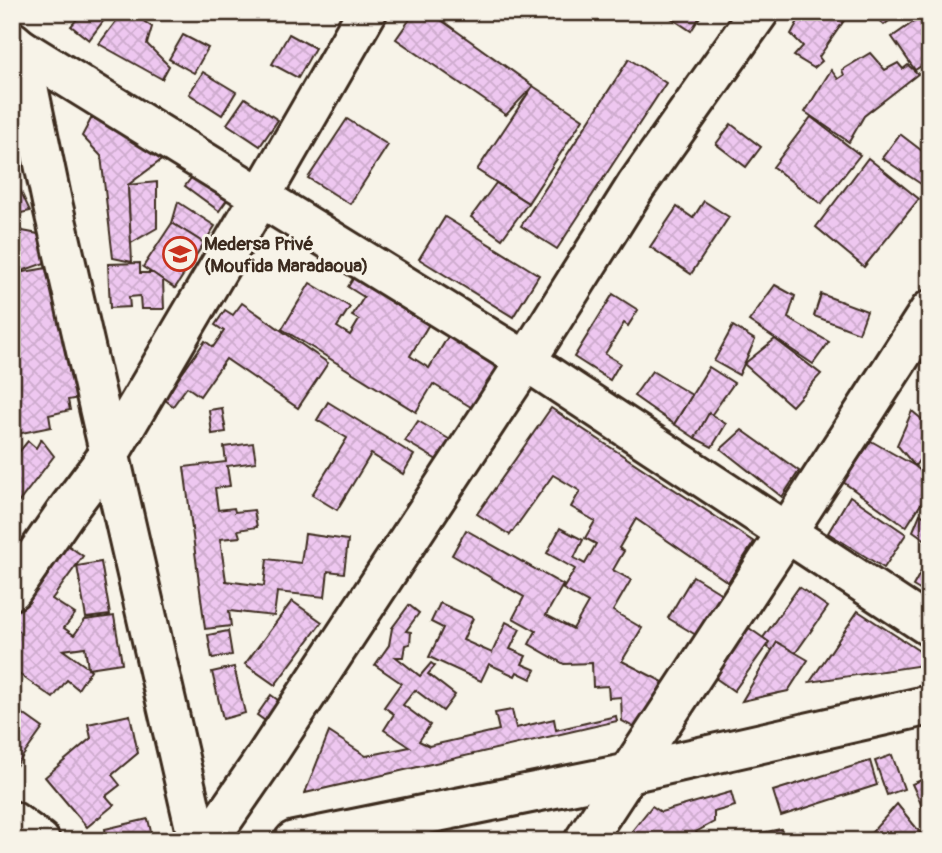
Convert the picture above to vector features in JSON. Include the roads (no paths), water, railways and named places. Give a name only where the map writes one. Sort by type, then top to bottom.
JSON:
[{"type":"street","points":[[12,590],[110,453],[367,12]]},
{"type":"street","points":[[208,841],[259,768],[526,361],[636,186],[759,12]]},
{"type":"street","points":[[16,45],[526,361],[930,628]]},
{"type":"street","points":[[16,45],[198,841]]},
{"type":"street","points":[[584,841],[930,310]]},
{"type":"street","points":[[294,841],[629,773],[930,705]]},
{"type":"street","points":[[12,821],[40,841]]},
{"type":"place","name":"Medersa Privé (Moufida Maradaoua)","points":[[180,254]]}]
